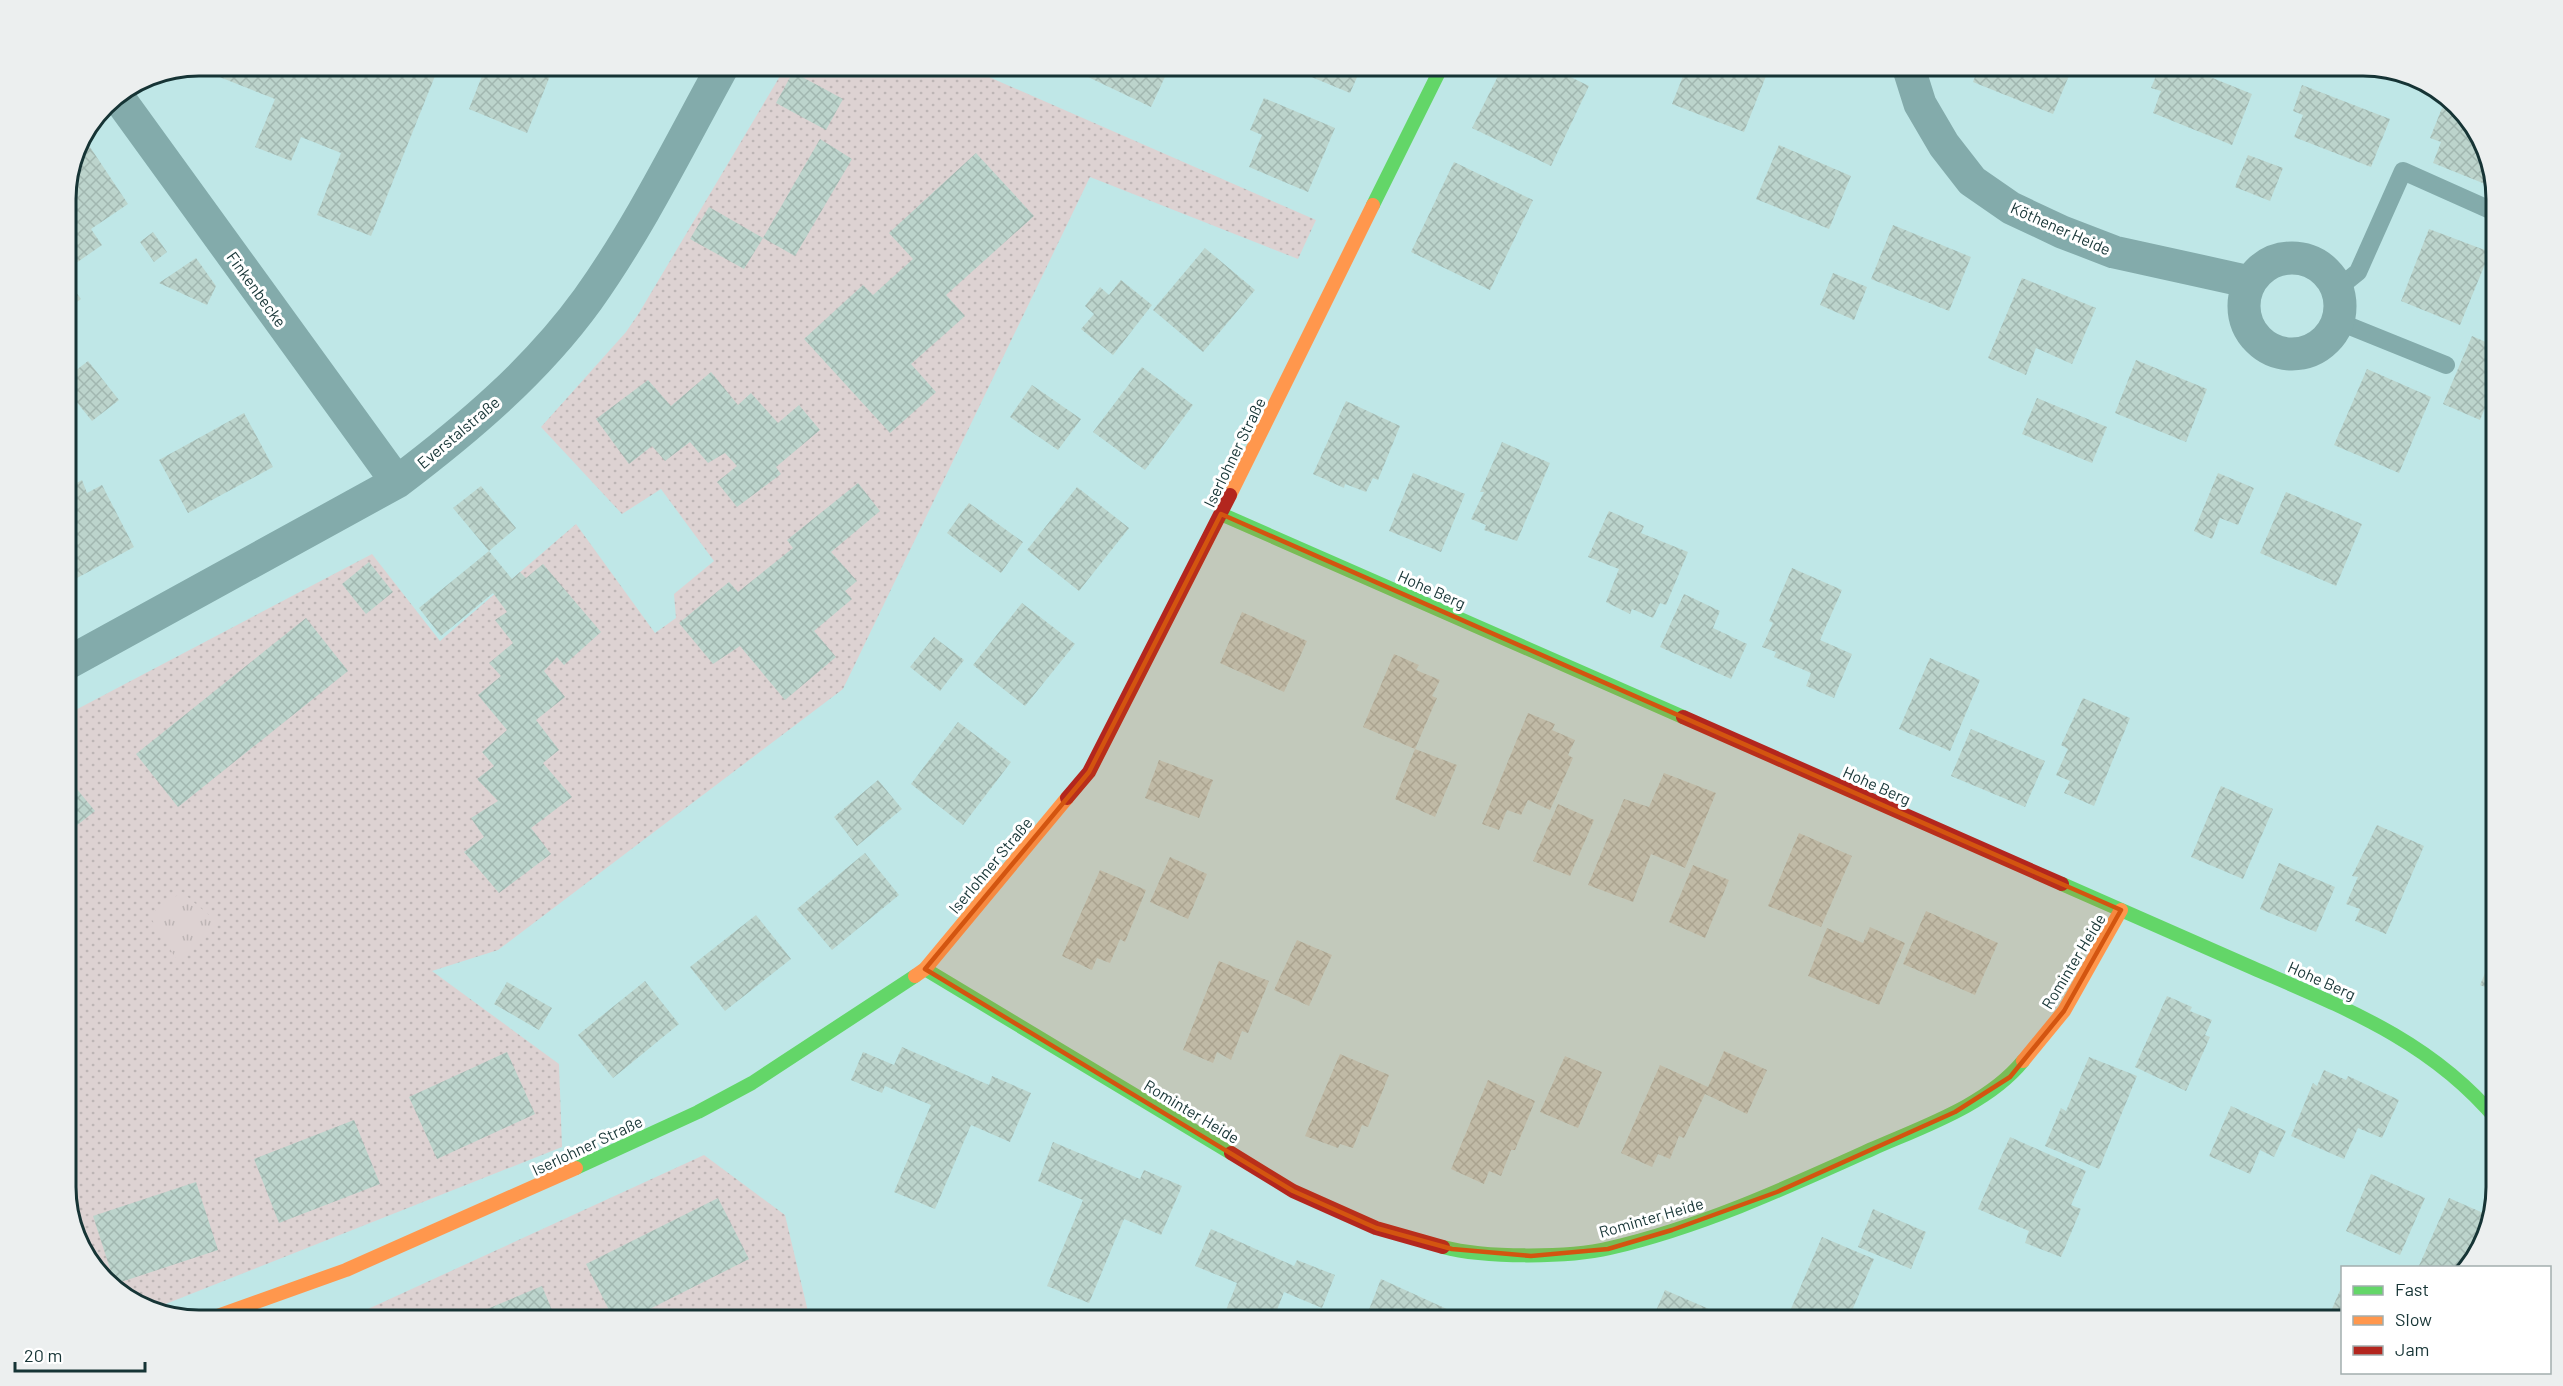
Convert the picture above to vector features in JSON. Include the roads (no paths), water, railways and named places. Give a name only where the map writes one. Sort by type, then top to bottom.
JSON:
[{"type":"street","name":"Everstalstraße","points":[[77,658],[397,482],[445,446],[492,405],[543,353],[587,300],[631,231],[717,76]]},
{"type":"street","name":"Iserlohner Straße","points":[[234,1310],[346,1270],[698,1112],[752,1083],[925,969],[1089,772],[1221,514],[1437,76]]},
{"type":"street","name":"Köthener Heide","points":[[1911,76],[1920,104],[1944,145],[1972,181],[2011,208],[2062,232],[2114,252],[2250,282]]},
{"type":"street","name":"Finkenbecke","points":[[123,104],[397,482]]},
{"type":"street","points":[[2296,258],[2310,261],[2321,268],[2337,305],[2333,330],[2323,342],[2308,351],[2277,352],[2260,342],[2247,325],[2244,298],[2250,282],[2268,264],[2279,259],[2296,258]]},
{"type":"street","name":"Hohe Berg","points":[[1221,514],[2366,1017],[2426,1053],[2480,1097],[2486,1105]]},
{"type":"street","name":"Rominter Heide","points":[[925,969],[1293,1191],[1376,1228],[1452,1249],[1531,1256],[1608,1249],[1672,1230],[1777,1192],[1955,1112],[2010,1077],[2058,1020],[2095,960],[2121,910]]},
{"type":"lane","points":[[2446,365],[2337,305],[2358,272],[2403,171],[2486,208]]}]
